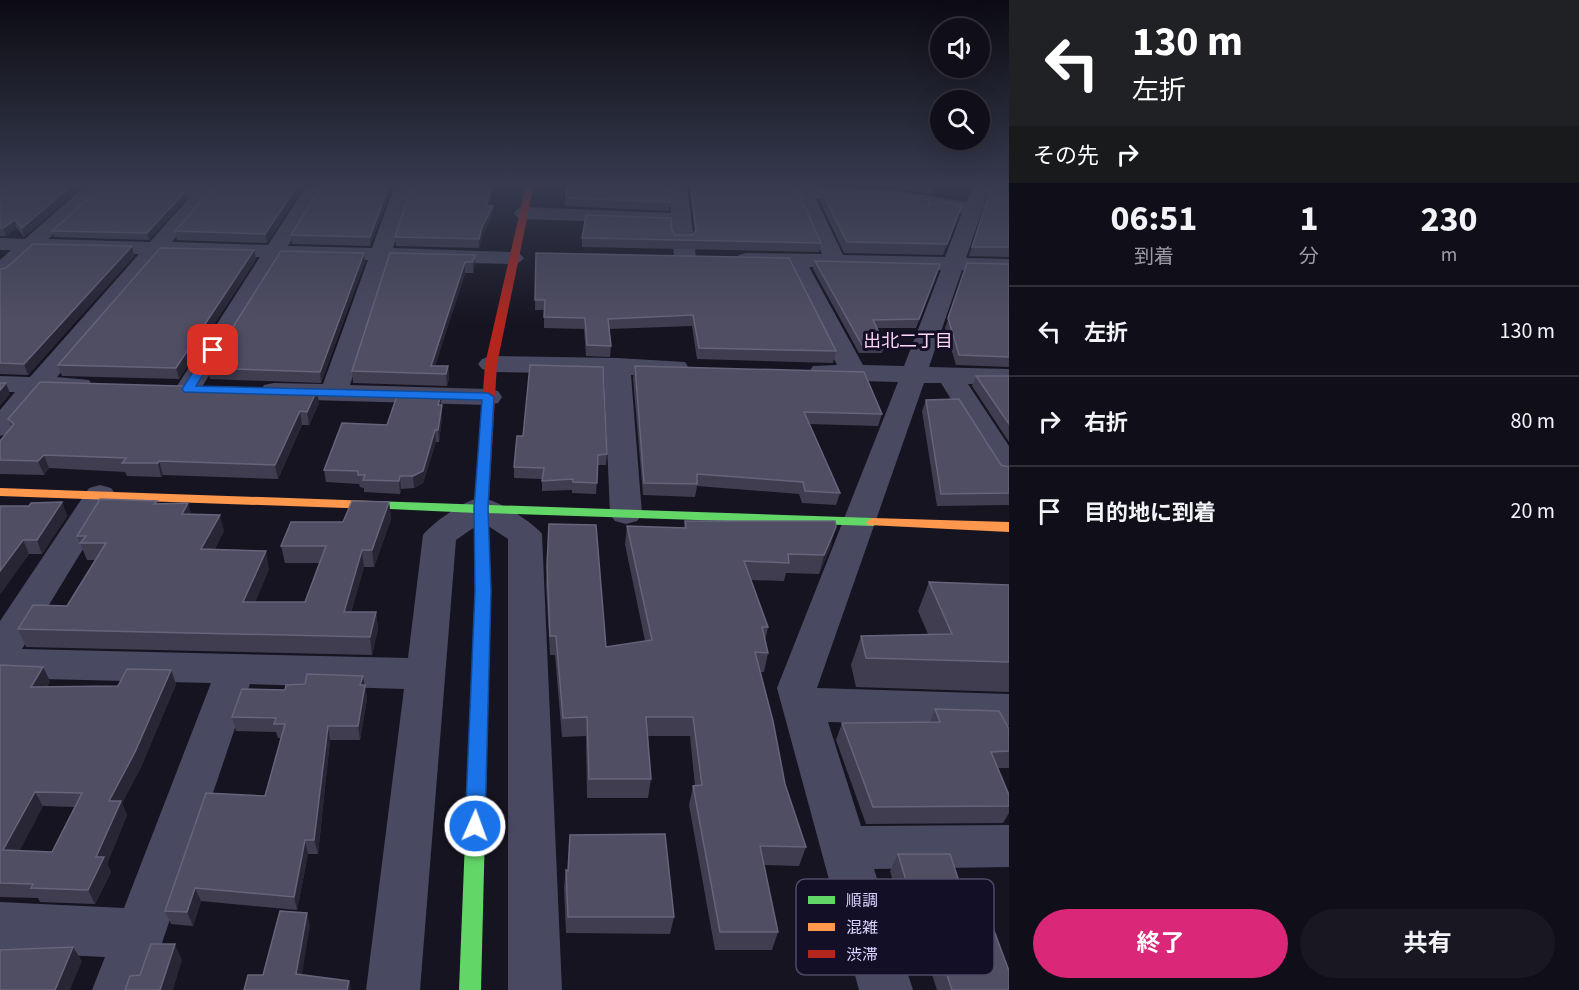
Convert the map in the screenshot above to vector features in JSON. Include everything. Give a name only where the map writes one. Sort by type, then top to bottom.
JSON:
[{"type":"street","points":[[0,270],[45,231]]},
{"type":"street","points":[[0,427],[171,231]]},
{"type":"street","points":[[288,231],[176,389],[488,397]]},
{"type":"street","points":[[334,392],[387,231]]},
{"type":"street","points":[[470,990],[483,591],[481,508],[488,397],[491,364],[519,231]]},
{"type":"street","points":[[682,231],[685,258]]},
{"type":"street","points":[[822,231],[835,261]]},
{"type":"street","points":[[853,879],[797,688],[965,231]]},
{"type":"street","points":[[0,244],[275,252],[537,255]]},
{"type":"street","points":[[662,258],[707,259]]},
{"type":"street","points":[[729,259],[1009,265]]},
{"type":"street","points":[[795,260],[854,373]]},
{"type":"street","points":[[491,364],[700,369]]},
{"type":"street","points":[[617,366],[626,513]]},
{"type":"street","points":[[795,371],[1009,377]]},
{"type":"street","points":[[949,375],[1009,469]]},
{"type":"street","points":[[0,384],[107,387]]},
{"type":"street","points":[[0,492],[858,523],[1009,526]]},
{"type":"street","points":[[0,652],[100,495]]},
{"type":"street","points":[[393,990],[440,535],[481,508]]},
{"type":"street","points":[[481,508],[525,534],[535,990]]},
{"type":"street","points":[[0,663],[424,674]]},
{"type":"street","points":[[119,990],[237,669]]},
{"type":"street","points":[[801,705],[1009,710]]},
{"type":"street","points":[[844,848],[1009,846]]},
{"type":"street","points":[[0,927],[140,934]]},
{"type":"street","points":[[882,975],[886,990]]},
{"type":"building","points":[[61,231],[149,231],[147,233]]},
{"type":"building","points":[[181,231],[267,231],[265,234]]},
{"type":"building","points":[[293,231],[372,231],[370,237],[291,235]]},
{"type":"building","points":[[397,231],[481,231],[479,239],[395,237]]},
{"type":"building","points":[[583,231],[673,231],[675,235],[693,235],[695,231],[816,231],[821,243],[582,238]]},
{"type":"building","points":[[842,231],[952,231],[947,244],[847,242]]},
{"type":"building","points":[[977,231],[1009,231],[1009,247],[972,247]]},
{"type":"building","points":[[33,244],[132,246],[24,364],[0,363],[0,269],[6,268]]},
{"type":"building","points":[[160,248],[254,250],[176,368],[58,365]]},
{"type":"building","points":[[281,251],[364,253],[320,372],[207,368]]},
{"type":"building","points":[[390,253],[475,255],[473,262],[465,262],[431,366],[448,366],[446,374],[352,371]]},
{"type":"building","points":[[536,253],[789,258],[836,351],[699,348],[693,315],[608,319],[611,346],[587,345],[585,318],[544,317],[545,300],[535,300]]},
{"type":"building","points":[[815,261],[940,264],[919,319],[873,320],[885,345],[862,345]]},
{"type":"building","points":[[967,263],[1009,264],[1009,357],[959,355],[948,318]]},
{"type":"building","points":[[530,365],[603,367],[607,454],[598,455],[597,483],[573,482],[573,479],[542,481],[544,468],[514,467],[517,436],[523,436]]},
{"type":"building","points":[[635,366],[864,372],[882,414],[804,412],[840,493],[805,491],[803,482],[697,474],[697,484],[644,483]]},
{"type":"building","points":[[976,376],[1009,376],[1009,424]]},
{"type":"building","points":[[40,382],[317,390],[307,412],[300,411],[275,465],[159,461],[158,463],[122,463],[126,458],[44,455],[38,461],[0,460],[0,441],[14,424],[8,419]]},
{"type":"building","points":[[398,393],[441,394],[438,405],[442,405],[438,430],[435,430],[423,471],[413,476],[400,476],[399,481],[363,480],[365,475],[358,475],[358,471],[324,470],[342,423],[387,425]]},
{"type":"building","points":[[959,399],[1001,465],[1009,467],[1009,493],[941,494],[926,400]]},
{"type":"building","points":[[100,499],[157,501],[154,504],[188,503],[182,514],[220,515],[201,549],[266,551],[243,602],[305,602],[326,546],[281,546],[291,522],[343,522],[352,501],[389,502],[372,550],[362,550],[344,612],[376,612],[370,637],[18,629],[33,605],[67,606],[106,543],[80,543],[86,536],[77,536]]},
{"type":"building","points":[[62,502],[37,540],[23,540],[0,571],[0,506],[29,506],[31,503]]},
{"type":"building","points":[[685,521],[835,521],[836,527],[824,555],[788,554],[789,563],[744,561],[768,627],[762,627],[768,653],[755,652],[773,721],[785,784],[806,847],[760,846],[778,932],[720,932],[693,786],[702,785],[693,717],[646,717],[651,779],[589,779],[587,717],[563,718],[556,636],[550,636],[547,565],[549,524],[596,525],[606,647],[652,640],[627,526],[686,528]]},
{"type":"building","points":[[929,582],[1009,585],[1009,662],[866,658],[861,636],[952,634]]},
{"type":"building","points":[[0,665],[43,667],[31,687],[118,686],[127,669],[171,670],[135,752],[109,801],[121,801],[96,857],[104,857],[88,890],[31,888],[33,884],[0,883]],"holes":[[[35,792],[82,793],[52,852],[3,850]]]},
{"type":"building","points":[[307,674],[363,676],[360,685],[365,685],[358,726],[328,726],[314,840],[305,840],[294,897],[195,888],[187,912],[165,911],[206,793],[265,796],[285,724],[274,724],[276,718],[232,717],[242,689],[285,690],[286,685],[305,684]]},
{"type":"building","points":[[935,709],[999,711],[1009,729],[1009,751],[991,752],[1009,795],[1009,806],[873,807],[842,723],[940,722]]},
{"type":"building","points":[[665,834],[674,917],[568,917],[566,870],[568,871],[570,835]]},
{"type":"building","points":[[898,854],[950,854],[958,879],[906,879]]},
{"type":"building","points":[[280,911],[307,913],[296,974],[349,981],[347,990],[244,990],[248,975],[263,975]]},
{"type":"building","points":[[994,931],[1009,971],[1009,990],[952,990],[947,975],[994,975]]},
{"type":"building","points":[[151,944],[175,944],[160,990],[125,990],[130,976],[140,975]]},
{"type":"building","points":[[73,947],[55,990],[0,990],[0,950]]},
{"type":"traffic: fast","points":[[373,505],[873,522]]},
{"type":"traffic: fast","points":[[470,990],[483,591],[481,516]]},
{"type":"traffic: slow","points":[[0,492],[373,505]]},
{"type":"traffic: slow","points":[[873,522],[1009,527]]},
{"type":"traffic: jam","points":[[481,516],[491,364],[520,231]]},
{"type":"district","name":"出北二丁目","points":[[908,341]]},
{"type":"route","points":[[213,350],[188,389],[488,397],[481,508],[483,591],[475,826]]}]
